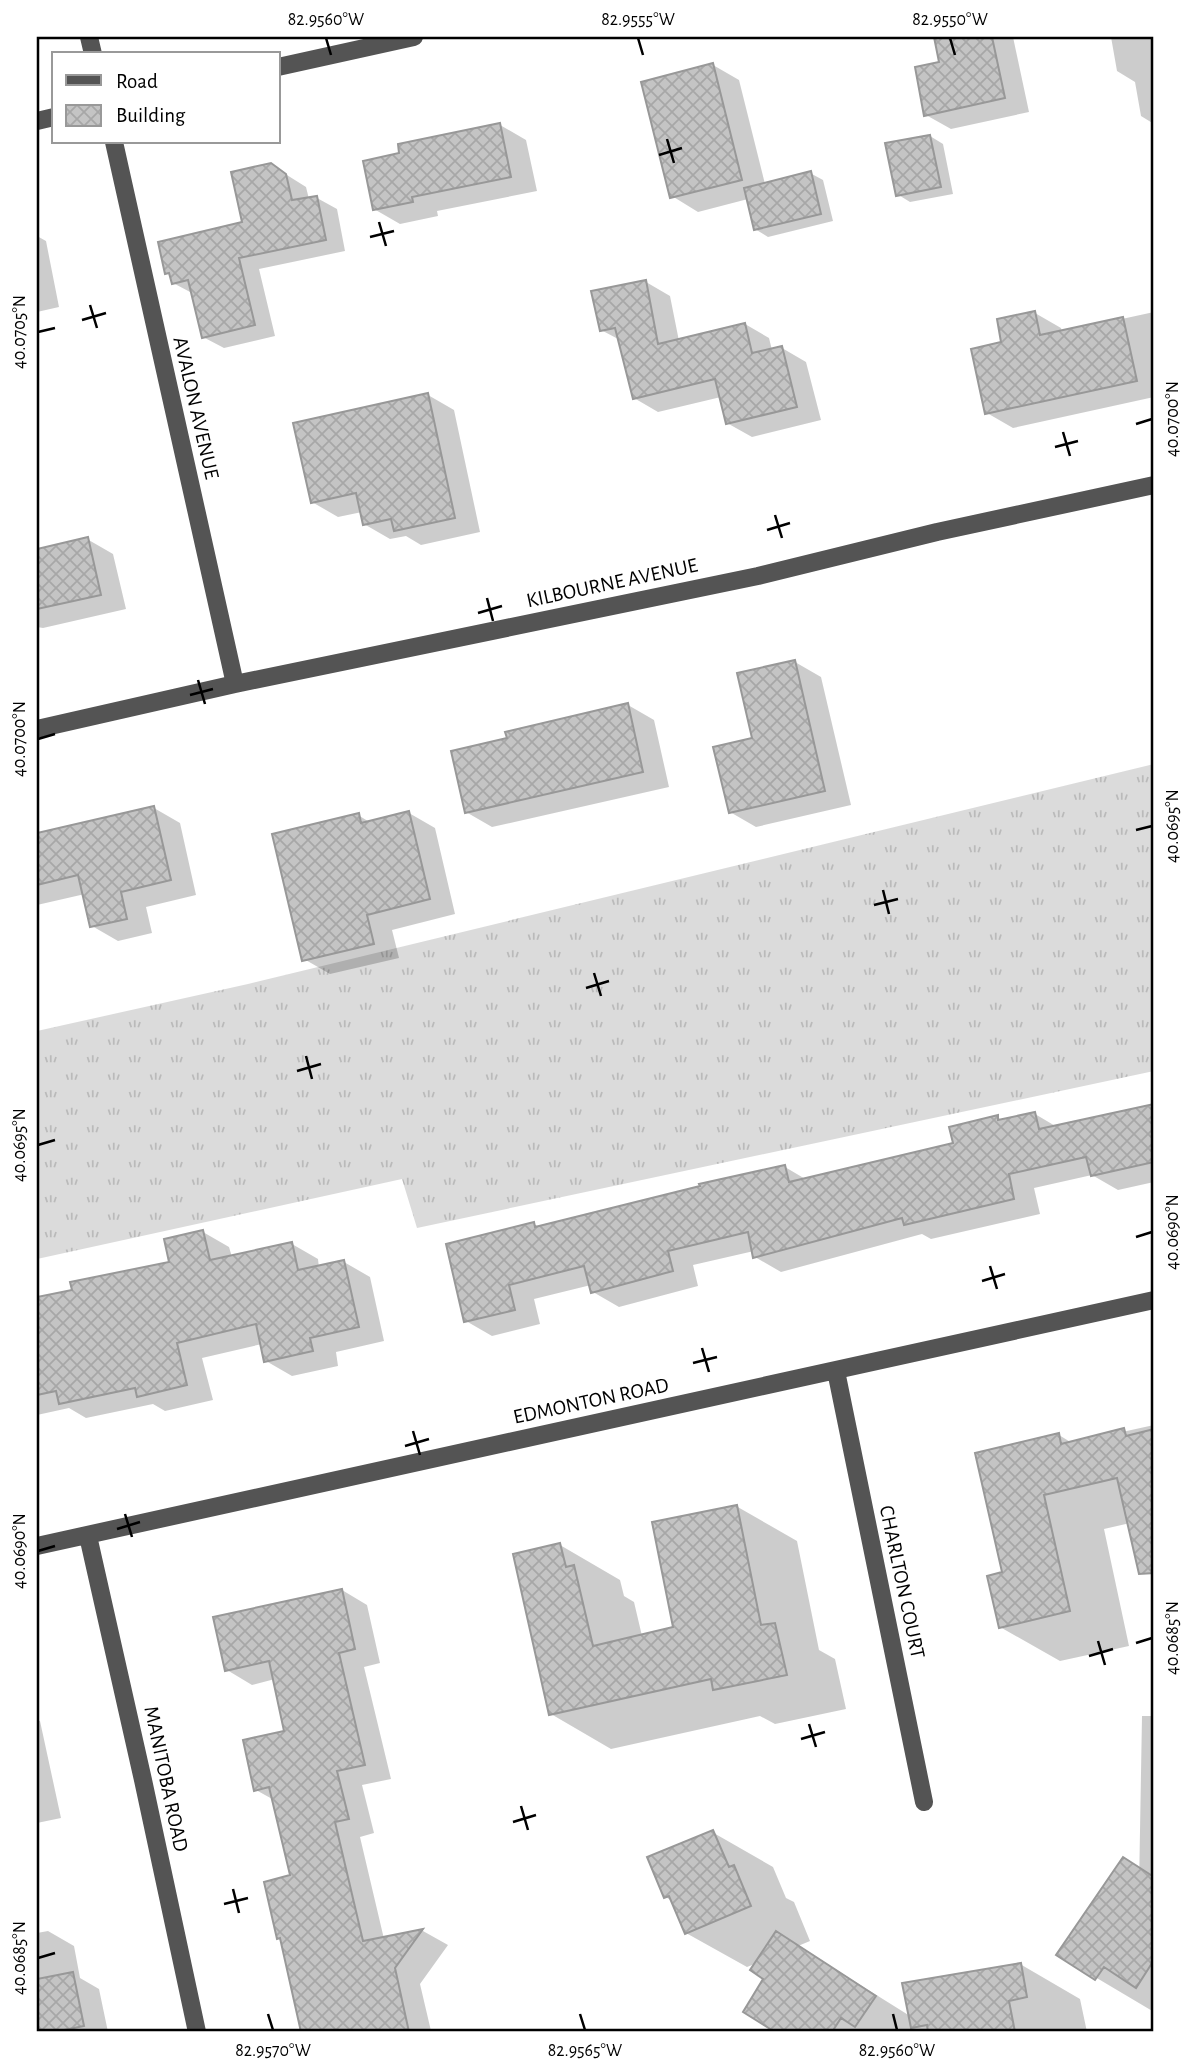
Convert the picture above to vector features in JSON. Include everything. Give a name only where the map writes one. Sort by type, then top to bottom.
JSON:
[{"type":"street","points":[[280,66],[414,37]]},
{"type":"street","name":"AVALON AVENUE","points":[[114,144],[235,684]]},
{"type":"street","name":"KILBOURNE AVENUE","points":[[37,729],[235,684],[758,576],[937,532],[1154,485]]},
{"type":"street","name":"EDMONTON ROAD","points":[[37,1546],[1154,1300]]},
{"type":"street","name":"CHARLTON COURT","points":[[836,1371],[924,1802]]},
{"type":"street","name":"MANITOBA ROAD","points":[[88,1536],[197,2032]]},
{"type":"green space","points":[[1154,764],[1154,1071],[417,1228],[402,1179],[37,1259],[37,1031],[248,984]]},
{"type":"building","points":[[934,37],[992,37],[1005,98],[924,116],[915,67],[939,62]]},
{"type":"building","points":[[713,63],[742,180],[670,198],[641,82]]},
{"type":"building","points":[[500,123],[511,177],[412,197],[413,202],[373,210],[363,161],[399,153],[398,144]]},
{"type":"building","points":[[930,135],[941,187],[896,196],[885,143]]},
{"type":"building","points":[[271,163],[286,174],[292,200],[317,196],[326,240],[239,258],[255,325],[202,338],[188,280],[172,284],[169,273],[165,274],[158,242],[242,222],[231,172]]},
{"type":"building","points":[[811,171],[821,214],[754,230],[744,188]]},
{"type":"building","points":[[646,280],[658,344],[745,323],[752,353],[782,346],[797,407],[726,424],[715,379],[633,399],[615,328],[600,331],[591,291]]},
{"type":"building","points":[[1035,311],[1040,335],[1123,317],[1137,381],[985,414],[971,349],[1001,342],[997,319]]},
{"type":"building","points":[[428,393],[455,518],[394,531],[391,519],[363,525],[356,493],[311,503],[293,423]]},
{"type":"building","points":[[88,537],[101,595],[37,609],[37,549]]},
{"type":"building","points":[[795,660],[825,791],[729,813],[713,747],[752,738],[737,673]]},
{"type":"building","points":[[628,703],[643,772],[465,813],[451,751],[507,738],[505,732]]},
{"type":"building","points":[[154,806],[171,880],[121,892],[127,919],[90,927],[78,875],[37,885],[37,833]]},
{"type":"building","points":[[409,811],[430,899],[367,915],[374,944],[302,961],[272,834],[359,813],[361,823]]},
{"type":"building","points":[[1154,1104],[1154,1162],[1091,1176],[1086,1157],[1009,1174],[1014,1199],[904,1225],[902,1218],[753,1258],[748,1232],[668,1251],[673,1271],[591,1293],[584,1266],[509,1285],[515,1310],[464,1322],[446,1244],[534,1222],[535,1227],[700,1186],[699,1184],[785,1165],[789,1182],[953,1143],[949,1127],[998,1115],[998,1120],[1035,1112],[1039,1129]]},
{"type":"building","points":[[203,1230],[210,1260],[292,1242],[298,1270],[344,1260],[359,1327],[310,1338],[313,1351],[264,1362],[256,1324],[177,1343],[187,1385],[137,1397],[135,1388],[59,1404],[56,1391],[37,1395],[37,1297],[72,1290],[70,1282],[169,1262],[164,1239]]},
{"type":"building","points":[[1124,1428],[1126,1436],[1154,1429],[1154,1573],[1139,1574],[1117,1478],[1044,1495],[1070,1611],[999,1628],[987,1576],[1002,1572],[975,1453],[1059,1433],[1061,1444]]},
{"type":"building","points":[[737,1505],[761,1625],[775,1623],[787,1675],[713,1690],[711,1679],[549,1715],[513,1554],[560,1543],[566,1567],[574,1565],[593,1646],[673,1627],[652,1522]]},
{"type":"building","points":[[342,1589],[355,1649],[339,1653],[365,1765],[337,1771],[349,1819],[335,1822],[363,1941],[423,1929],[395,1968],[409,2032],[301,2032],[280,1938],[277,1939],[264,1882],[290,1875],[269,1787],[254,1791],[243,1740],[284,1731],[269,1661],[225,1671],[213,1617]]},
{"type":"building","points":[[713,1830],[729,1867],[734,1865],[751,1906],[685,1934],[669,1896],[664,1898],[647,1857]]},
{"type":"building","points":[[1123,1857],[1154,1877],[1154,1960],[1136,1988],[1104,1967],[1095,1980],[1056,1955]]},
{"type":"building","points":[[776,1931],[876,1996],[855,2027],[841,2018],[832,2032],[775,2032],[743,2012],[763,1979],[750,1970]]},
{"type":"building","points":[[1021,1963],[1027,1997],[1009,2001],[1015,2032],[928,2032],[927,2025],[911,2028],[902,1983]]},
{"type":"building","points":[[73,1972],[84,2026],[54,2032],[37,2032],[37,1979]]}]
